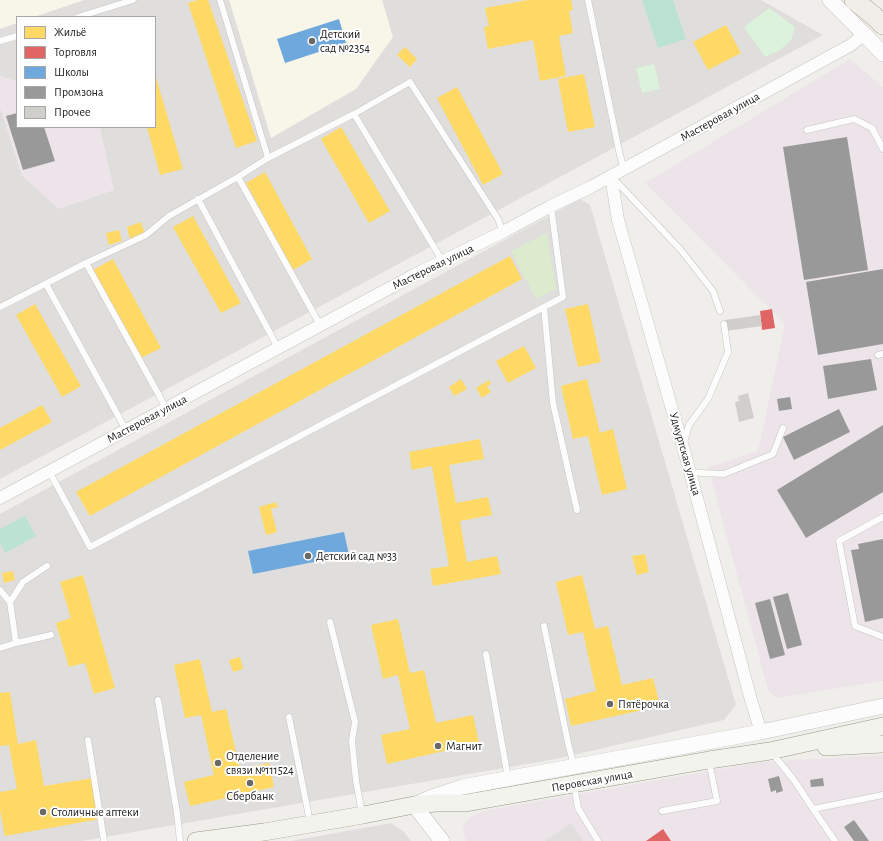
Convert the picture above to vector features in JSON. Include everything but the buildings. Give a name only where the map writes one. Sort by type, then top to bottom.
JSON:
[{"type":"main road","points":[[854,0],[883,25]]},
{"type":"main road","points":[[871,0],[883,7]]},
{"type":"main road","points":[[770,751],[883,726]]},
{"type":"main road","points":[[770,751],[883,744]]},
{"type":"main road","name":"Перовская улица","points":[[196,841],[264,834],[414,805],[466,803],[709,760],[770,751]]},
{"type":"street","points":[[830,0],[883,54]]},
{"type":"street","name":"Мастеровая улица","points":[[0,498],[414,275],[503,232],[551,206],[624,170],[851,45],[864,34]]},
{"type":"street","name":"Удмуртская улица","points":[[611,176],[618,220],[683,446],[761,732]]},
{"type":"street","name":"Перовская улица","points":[[414,805],[432,796],[462,787],[761,732],[883,706]]},
{"type":"street","points":[[414,805],[442,841]]},
{"type":"lane","points":[[81,16],[133,0]]},
{"type":"lane","points":[[220,0],[268,158]]},
{"type":"lane","points":[[588,0],[617,144],[624,170]]},
{"type":"lane","points":[[0,41],[16,36]]},
{"type":"lane","points":[[0,307],[86,263],[146,235],[169,216],[238,177],[268,158],[354,114],[410,82],[498,219],[503,232]]},
{"type":"lane","points":[[354,114],[443,262]]},
{"type":"lane","points":[[807,130],[854,119],[872,128],[883,149]]},
{"type":"lane","points":[[611,176],[680,248],[713,291],[720,311]]},
{"type":"lane","points":[[238,177],[320,325]]},
{"type":"lane","points":[[198,199],[278,348]]},
{"type":"lane","points":[[49,471],[90,547],[563,297],[551,206]]},
{"type":"lane","points":[[86,263],[166,408]]},
{"type":"lane","points":[[46,284],[126,430]]},
{"type":"lane","points":[[544,307],[553,403],[577,510]]},
{"type":"lane","points":[[683,446],[689,425],[708,399],[728,352],[724,324]]},
{"type":"lane","points":[[690,472],[703,474],[724,474],[773,454],[783,428]]},
{"type":"lane","points":[[883,517],[839,541],[855,626],[883,637]]},
{"type":"lane","points":[[10,602],[23,582],[47,566]]},
{"type":"lane","points":[[0,590],[10,602],[16,643]]},
{"type":"lane","points":[[330,622],[355,722],[352,741],[356,781],[363,815]]},
{"type":"lane","points":[[544,626],[574,766]]},
{"type":"lane","points":[[0,648],[51,635]]},
{"type":"lane","points":[[486,654],[508,778]]},
{"type":"lane","points":[[158,700],[178,813],[180,841]]},
{"type":"lane","points":[[289,717],[311,824]]},
{"type":"lane","points":[[88,740],[104,841]]},
{"type":"lane","points":[[770,751],[794,780],[835,841]]},
{"type":"lane","points":[[662,811],[717,801],[709,760]]},
{"type":"lane","points":[[574,784],[578,808],[598,841]]},
{"type":"lane","points":[[813,809],[883,795]]},
{"type":"shaded area","points":[[0,0],[761,0],[823,35],[0,479]]},
{"type":"shaded area","points":[[0,0],[84,0],[37,16],[16,16],[16,23],[0,29]]},
{"type":"shaded area","points":[[229,0],[382,0],[393,37],[356,89],[271,138]]},
{"type":"shaded area","points":[[850,59],[883,87],[883,681],[777,698],[768,690],[708,467],[758,451],[785,324],[645,183]]},
{"type":"shaded area","points":[[0,76],[16,81],[16,128],[100,128],[114,190],[59,209],[22,176],[0,108]]},
{"type":"shaded area","points":[[580,199],[590,205],[736,705],[724,720],[556,759],[82,841],[0,841],[0,514]]},
{"type":"shaded area","points":[[883,755],[883,841],[466,841],[463,833],[464,824],[471,816],[488,810],[760,762]]},
{"type":"shaded area","points":[[391,823],[404,832],[411,841],[291,841]]},
{"type":"shaded area","points":[[571,823],[583,841],[545,841]]},
{"type":"green space","points":[[642,0],[673,0],[686,39],[658,48]]},
{"type":"green space","points":[[769,8],[795,27],[791,40],[780,50],[765,57],[744,27]]},
{"type":"green space","points":[[654,64],[660,89],[642,93],[636,68]]},
{"type":"green space","points":[[547,233],[556,289],[536,299],[511,251]]},
{"type":"green space","points":[[25,516],[36,536],[5,553],[0,543],[0,529]]},
{"type":"place","name":"Детский сад №2354","points":[[312,41]]},
{"type":"place","name":"Детский сад №33","points":[[308,556]]},
{"type":"place","name":"Пятёрочка","points":[[610,704]]},
{"type":"place","name":"Магнит","points":[[438,746]]},
{"type":"place","name":"Отделение связи №111524","points":[[218,763]]},
{"type":"place","name":"Сбербанк","points":[[250,783]]},
{"type":"place","name":"Столичные аптеки","points":[[43,812]]}]
